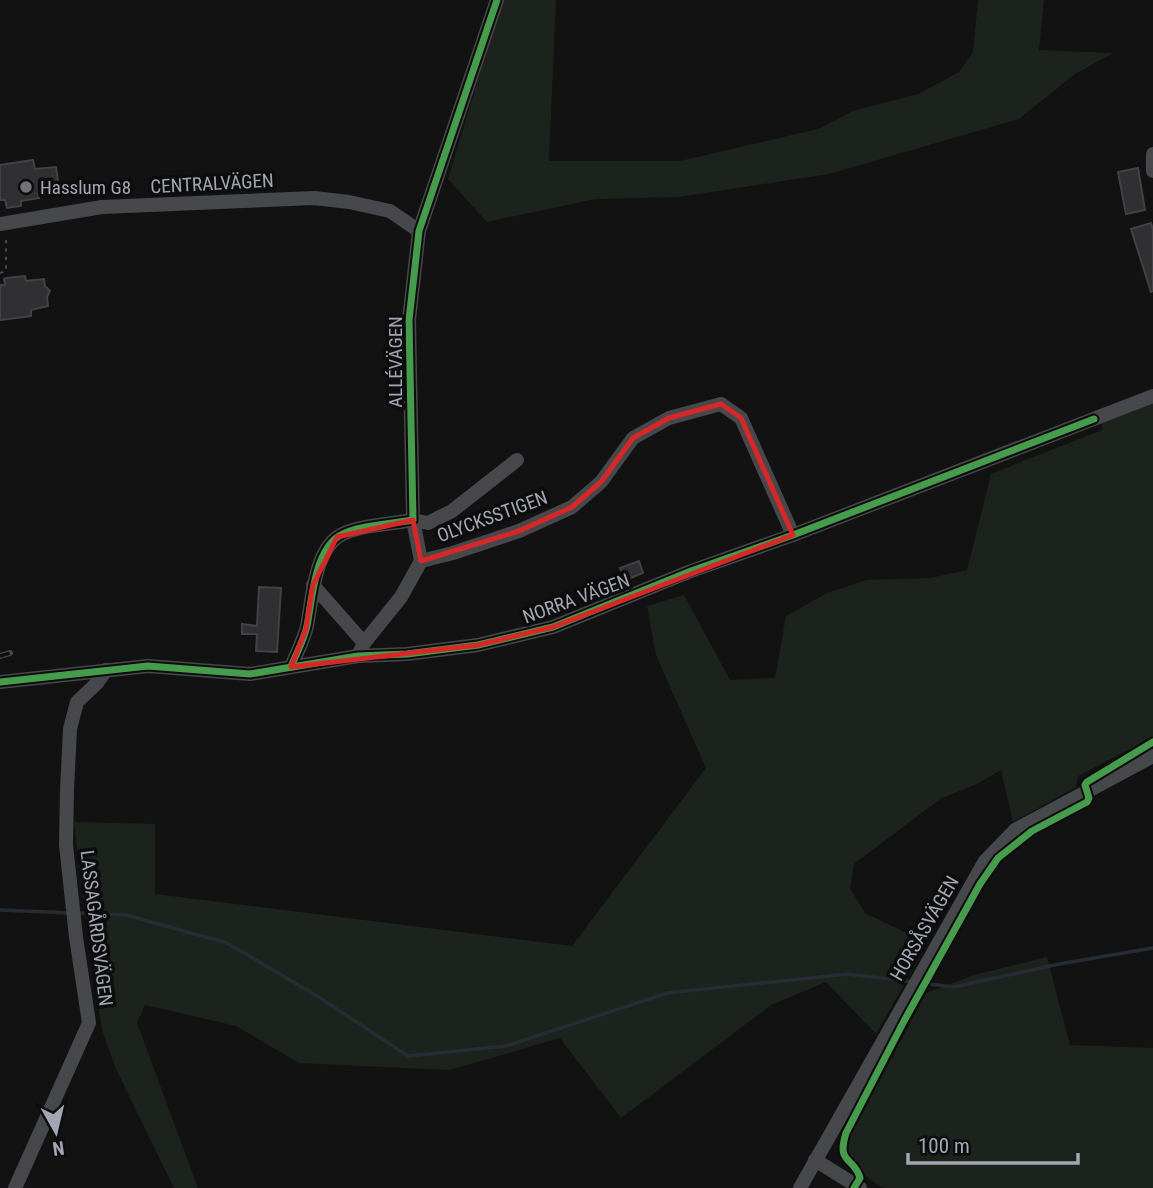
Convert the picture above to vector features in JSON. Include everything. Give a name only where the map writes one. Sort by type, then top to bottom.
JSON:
[{"type":"street","name":"ALLÉVÄGEN","points":[[421,561],[413,520],[410,320],[419,230],[497,0]]},
{"type":"street","points":[[1152,155],[1153,171]]},
{"type":"street","name":"CENTRALVÄGEN","points":[[0,224],[102,207],[314,198],[349,201],[390,211],[419,230]]},
{"type":"street","name":"NORRA VÄGEN","points":[[0,682],[148,666],[250,674],[361,650],[407,654],[478,645],[553,627],[691,570],[793,535],[1153,396]]},
{"type":"street","name":"OLYCKSSTIGEN","points":[[421,561],[519,531],[572,507],[601,482],[634,438],[669,418],[721,404],[741,418],[793,535]]},
{"type":"street","points":[[291,667],[306,629],[313,585],[327,549],[337,537],[363,528],[413,520],[428,523],[452,511],[517,460]]},
{"type":"street","points":[[313,585],[361,650],[401,597],[421,561]]},
{"type":"street","name":"LASSAGÅRDSVÄGEN","points":[[15,1188],[89,1023],[68,858],[67,790],[70,729],[77,702],[106,670]]},
{"type":"street","name":"HORSÅSVÄGEN","points":[[800,1188],[971,883],[1001,842],[1046,811],[1153,756]]},
{"type":"street","points":[[815,1160],[860,1188]]},
{"type":"path","points":[[0,273],[6,271],[6,240]]},
{"type":"highlighted area","points":[[721,404],[741,418],[793,535],[553,627],[478,645],[291,667],[306,629],[313,585],[337,537],[413,520],[421,561],[519,531],[572,507],[601,482],[633,438],[669,418]]},
{"type":"shaded area","points":[[502,0],[556,0],[549,161],[680,161],[818,129],[853,111],[918,94],[959,72],[973,52],[978,0],[1044,0],[1039,50],[1113,53],[1075,74],[1019,119],[829,174],[679,197],[595,199],[487,222],[448,179]]},
{"type":"shaded area","points":[[1153,403],[1153,737],[1078,776],[1076,787],[1013,822],[1001,770],[979,783],[940,799],[854,864],[850,888],[865,913],[915,937],[923,951],[876,1034],[826,982],[771,1005],[621,1118],[560,1038],[450,1070],[299,1063],[236,1026],[145,1005],[137,1023],[198,1188],[174,1188],[116,1069],[102,1030],[74,822],[155,824],[155,894],[572,946],[706,768],[656,655],[647,606],[684,595],[730,680],[775,678],[786,616],[827,593],[867,580],[930,578],[967,570],[991,474],[1102,430],[1102,422]]},
{"type":"shaded area","points":[[1047,957],[1070,1045],[1153,1048],[1153,1188],[884,1188],[866,1176],[855,1166],[845,1146],[926,993],[974,975]]},
{"type":"building","name":"Hasslum G8","points":[[33,160],[35,169],[56,167],[58,181],[52,182],[54,192],[38,194],[39,198],[21,201],[21,206],[7,208],[5,200],[0,200],[0,165]]},
{"type":"building","points":[[1138,168],[1145,210],[1126,214],[1118,172]]},
{"type":"building","points":[[1151,223],[1153,291],[1151,292],[1131,229]]},
{"type":"building","points":[[25,276],[26,281],[44,279],[45,286],[50,291],[47,297],[48,306],[31,310],[31,316],[0,320],[0,285],[5,285],[6,278]]},
{"type":"building","points":[[639,561],[643,573],[626,580],[620,568]]},
{"type":"building","points":[[259,587],[281,588],[277,652],[256,651],[257,634],[242,634],[242,624],[257,626]]},
{"type":"waterway","points":[[0,910],[71,913]]},
{"type":"waterway","points":[[79,913],[126,915],[227,943],[317,996],[408,1056],[506,1046],[667,993],[848,974],[913,982]]},
{"type":"waterway","points":[[921,983],[954,987],[1059,964],[1153,948]]},
{"type":"railway","points":[[0,656],[10,653]]},
{"type":"cycle path","points":[[291,667],[306,631],[319,565],[331,543],[355,529],[413,520],[409,320],[419,231],[497,0]]},
{"type":"cycle path","points":[[0,682],[148,666],[250,674],[358,656],[407,654],[478,645],[553,627],[691,571],[793,535],[1094,419]]},
{"type":"cycle path","points":[[854,1188],[860,1178],[844,1156],[843,1143],[846,1133],[980,884],[998,858],[1032,831],[1087,802],[1087,782],[1153,742]]},
{"type":"place","name":"Hasslum G8","points":[[26,187]]}]
